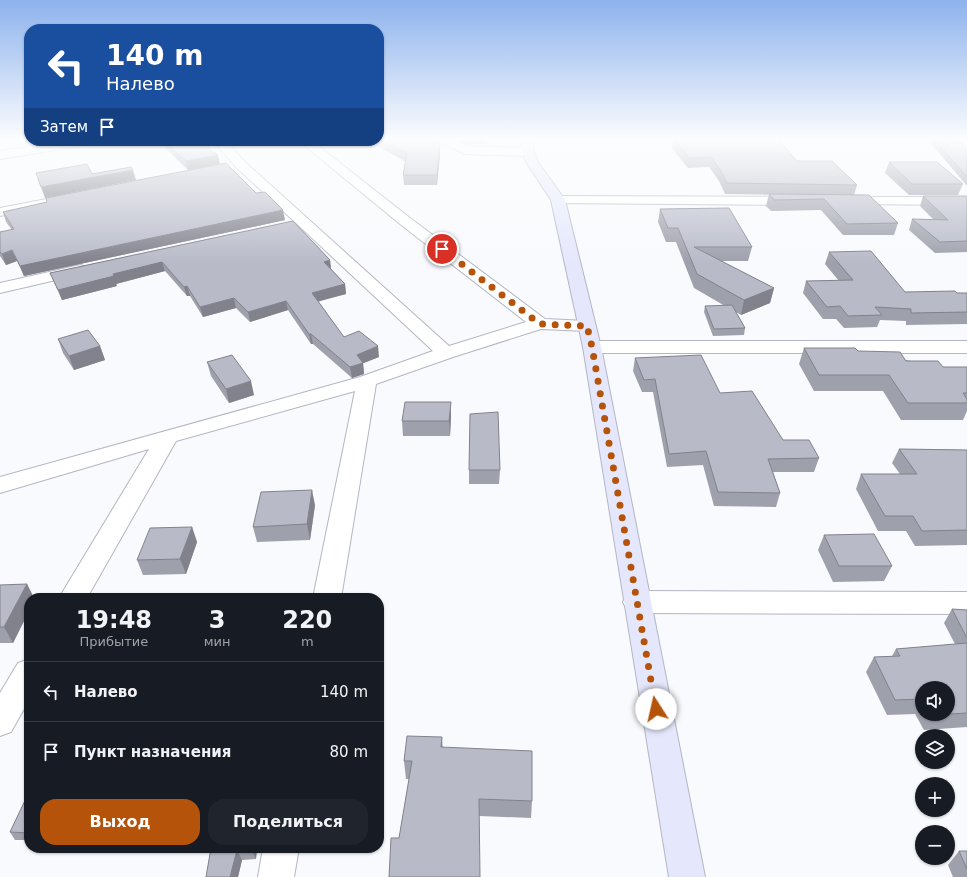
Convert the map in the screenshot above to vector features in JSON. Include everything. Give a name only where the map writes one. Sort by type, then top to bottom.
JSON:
[{"type":"street","points":[[257,181],[446,353]]},
{"type":"street","points":[[355,181],[540,324],[590,336],[967,347]]},
{"type":"street","points":[[545,181],[558,200],[590,336],[688,877]]},
{"type":"street","points":[[0,212],[70,198]]},
{"type":"street","points":[[558,200],[810,201]]},
{"type":"street","points":[[833,201],[967,201]]},
{"type":"street","points":[[287,225],[302,222]]},
{"type":"street","points":[[0,288],[93,268]]},
{"type":"street","points":[[0,485],[168,436],[367,381],[446,353],[540,324]]},
{"type":"street","points":[[328,593],[367,381]]},
{"type":"street","points":[[76,593],[168,436]]},
{"type":"street","points":[[637,602],[967,603]]},
{"type":"street","points":[[0,722],[24,681]]},
{"type":"street","points":[[276,877],[280,853]]},
{"type":"building","points":[[39,181],[74,181],[41,187]]},
{"type":"building","points":[[134,181],[244,181],[256,193],[265,192],[283,210],[20,266],[12,250],[2,254],[0,252],[0,232],[14,229],[3,212],[47,202],[46,198]]},
{"type":"building","points":[[726,181],[853,181],[857,185],[727,183]]},
{"type":"building","points":[[909,181],[959,181],[963,184],[912,184]]},
{"type":"building","points":[[769,194],[869,195],[898,223],[847,224],[824,199],[774,200]]},
{"type":"building","points":[[923,196],[967,196],[967,241],[940,242],[912,219],[948,220]]},
{"type":"building","points":[[729,208],[752,247],[694,247],[774,288],[744,300],[697,274],[678,228],[668,228],[660,209]]},
{"type":"building","points":[[293,221],[330,260],[324,262],[345,284],[312,293],[344,337],[359,331],[378,346],[357,355],[363,363],[350,367],[311,334],[309,334],[286,301],[248,312],[234,298],[200,307],[187,286],[184,287],[162,262],[58,290],[50,273]]},
{"type":"building","points":[[871,251],[905,292],[955,291],[957,293],[967,293],[967,312],[911,313],[911,309],[875,307],[882,315],[848,316],[840,306],[827,307],[806,281],[853,280],[829,252]]},
{"type":"building","points":[[732,305],[745,328],[714,329],[705,306]]},
{"type":"building","points":[[88,330],[100,346],[69,356],[58,339]]},
{"type":"building","points":[[804,348],[855,348],[858,351],[900,352],[906,361],[938,361],[943,367],[967,367],[967,393],[963,393],[967,399],[967,403],[908,403],[889,375],[819,375]]},
{"type":"building","points":[[232,355],[251,381],[226,389],[207,362]]},
{"type":"building","points":[[701,355],[720,393],[752,391],[783,440],[809,440],[819,458],[768,459],[780,493],[718,492],[706,451],[669,454],[655,379],[644,380],[635,358]]},
{"type":"building","points":[[405,402],[451,402],[449,421],[402,421]]},
{"type":"building","points":[[498,412],[500,470],[469,470],[470,414]]},
{"type":"building","points":[[899,449],[967,450],[967,530],[922,531],[913,516],[885,516],[861,474],[917,474]]},
{"type":"building","points":[[312,490],[307,524],[253,527],[261,492]]},
{"type":"building","points":[[192,527],[180,559],[137,560],[150,528]]},
{"type":"building","points":[[874,534],[892,566],[839,566],[824,535]]},
{"type":"building","points":[[27,584],[4,627],[0,627],[0,585]]},
{"type":"building","points":[[952,609],[967,610],[967,638]]},
{"type":"building","points":[[967,643],[967,713],[955,714],[955,681],[915,681],[915,699],[895,700],[874,657],[900,656],[896,649]]},
{"type":"building","points":[[407,736],[442,737],[441,747],[532,751],[532,801],[479,799],[480,877],[389,877],[391,838],[399,838],[412,761],[404,761]]},
{"type":"building","points":[[24,803],[24,833],[10,832]]},
{"type":"building","points":[[959,851],[967,851],[967,869]]},
{"type":"building","points":[[210,853],[236,853],[230,877],[206,877]]},
{"type":"route","points":[[442,249],[540,324],[587,326],[656,709]]}]
